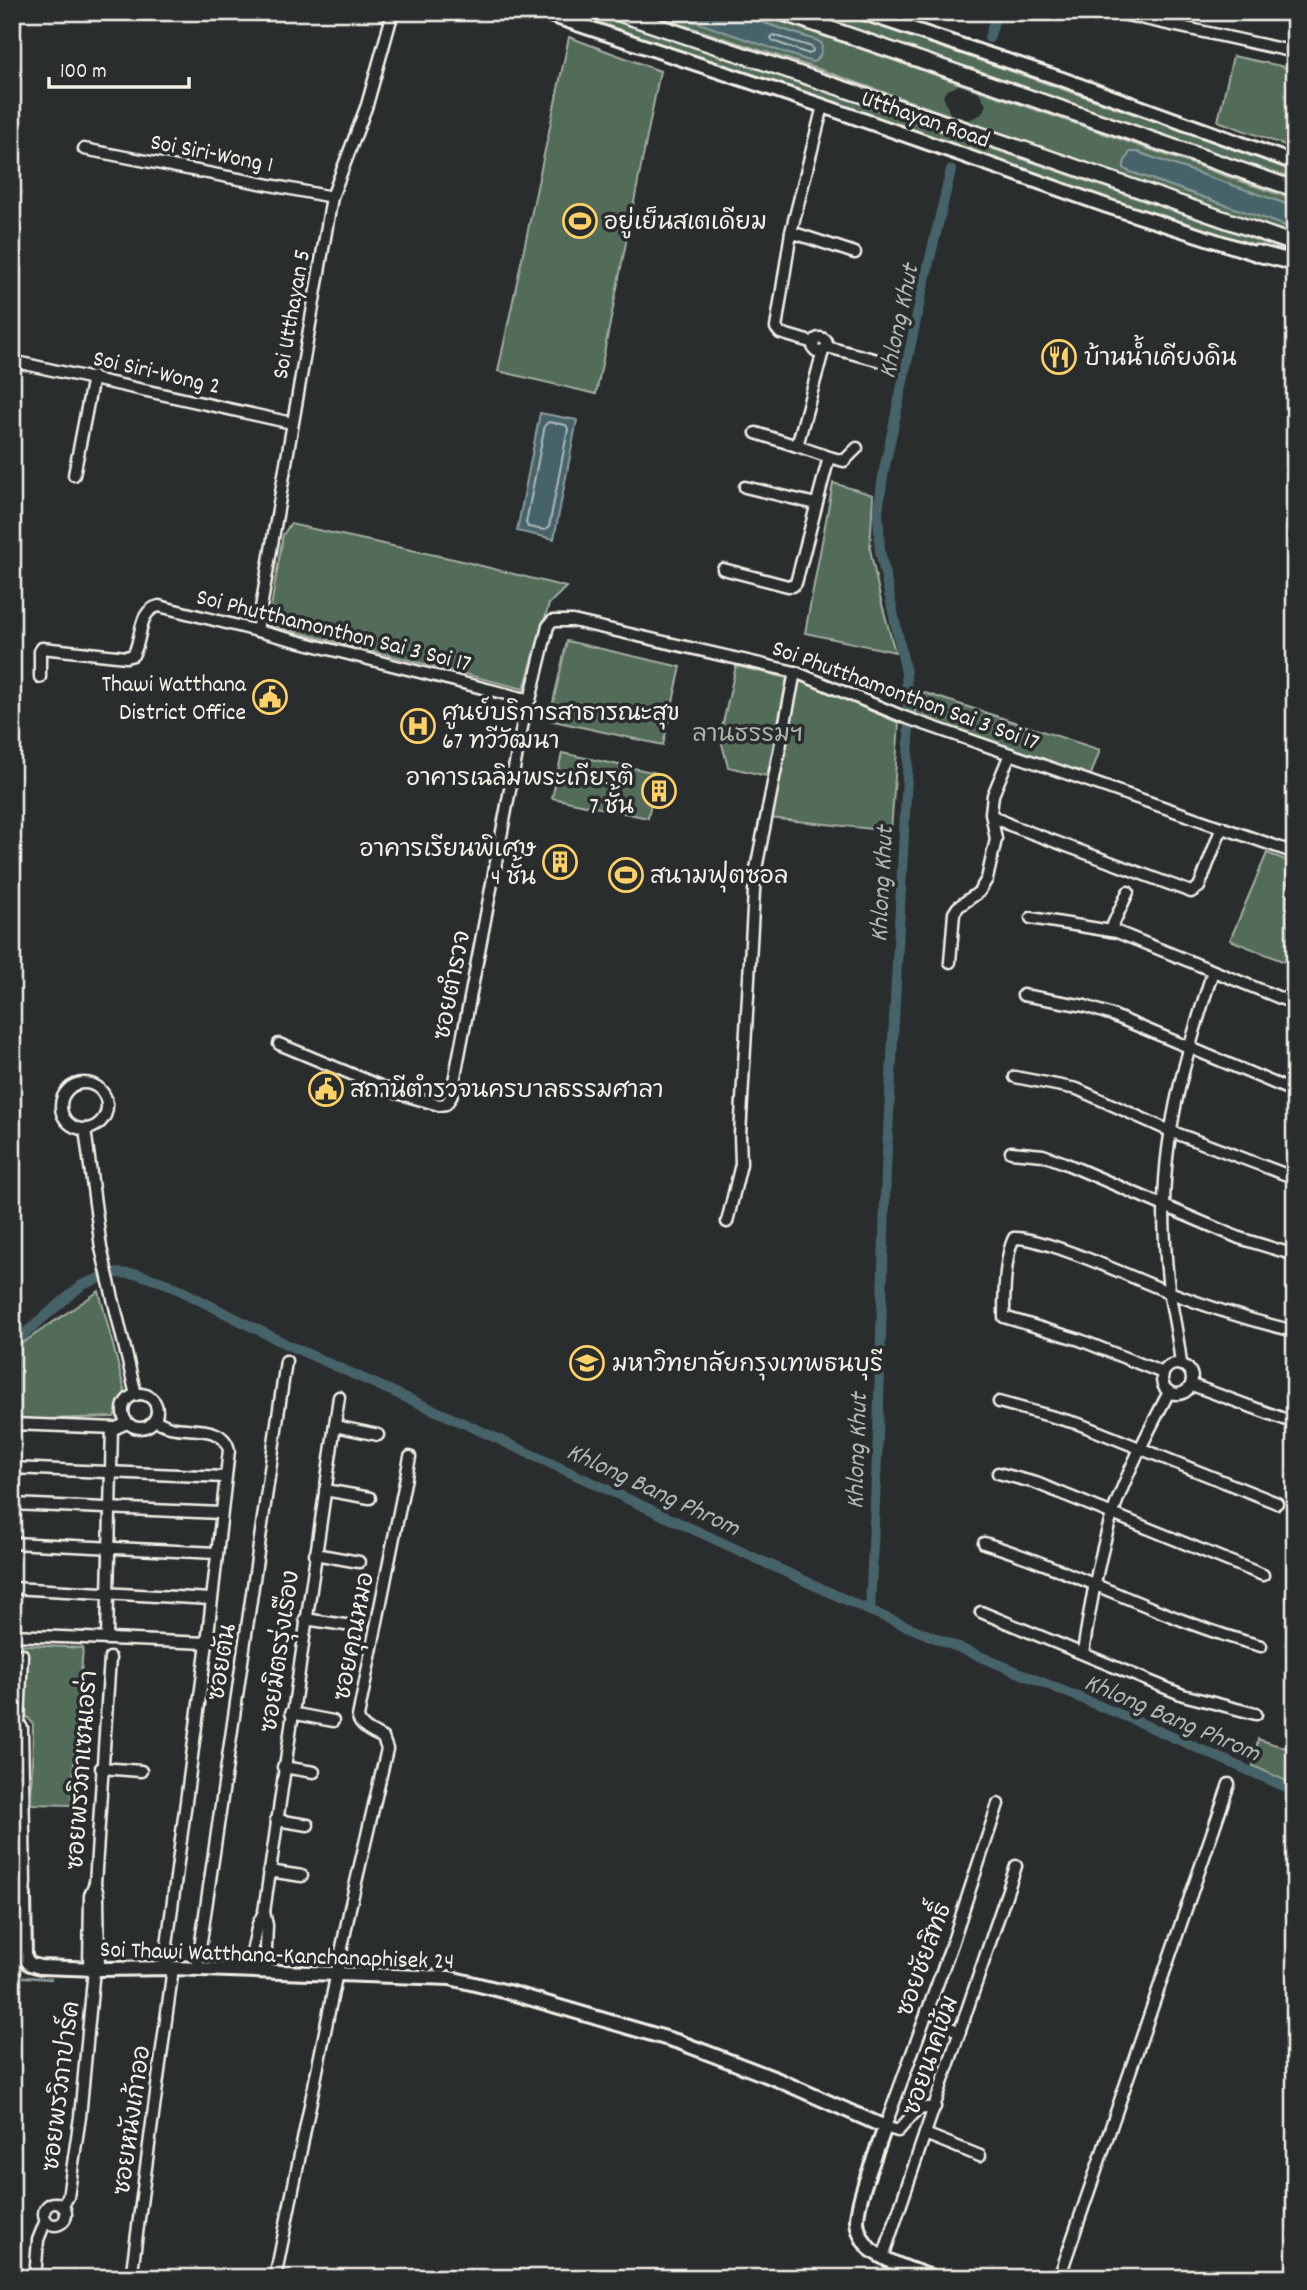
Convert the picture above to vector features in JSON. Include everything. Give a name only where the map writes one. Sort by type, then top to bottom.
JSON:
[{"type":"main road","name":"Utthayan Road","points":[[615,12],[1295,244]]},
{"type":"main road","points":[[781,12],[1295,189]]},
{"type":"main road","points":[[1257,253],[1295,263]]},
{"type":"street","name":"Soi Utthayan 5","points":[[257,631],[332,197],[367,105],[393,12]]},
{"type":"street","name":"Utthayan Road","points":[[541,12],[823,106],[1118,210],[1257,253],[1295,270]]},
{"type":"street","points":[[862,12],[1295,163]]},
{"type":"street","points":[[1114,12],[1295,52]]},
{"type":"street","points":[[823,106],[791,232],[777,331],[814,343],[815,349],[885,362]]},
{"type":"street","name":"Soi Siri-Wong 1","points":[[84,149],[332,197]]},
{"type":"street","points":[[791,232],[855,253]]},
{"type":"street","points":[[797,446],[825,349]]},
{"type":"street","name":"Soi Siri-Wong 2","points":[[12,361],[292,423]]},
{"type":"street","points":[[74,475],[93,377]]},
{"type":"street","points":[[756,433],[844,461],[857,449]]},
{"type":"street","points":[[723,569],[793,586],[799,577],[829,457]]},
{"type":"street","points":[[745,487],[816,504]]},
{"type":"street","name":"Soi Phutthamonthon Sai 3 Soi 17","points":[[40,677],[42,648],[127,657],[133,655],[143,619],[148,611],[159,606],[530,700],[548,626],[558,619],[795,672],[919,723],[1295,853]]},
{"type":"street","points":[[727,1222],[741,1164],[740,1135],[755,874],[795,672]]},
{"type":"street","name":"ซอยตำรวจ","points":[[279,1044],[397,1093],[439,1105],[446,1104],[451,1097],[521,732],[524,698]]},
{"type":"street","points":[[950,962],[954,913],[979,892],[987,879],[996,839],[993,816],[990,813],[993,795],[1010,754]]},
{"type":"street","points":[[993,816],[1010,825],[1191,892],[1199,887],[1222,827]]},
{"type":"street","points":[[1110,931],[1128,892]]},
{"type":"street","points":[[1031,918],[1110,931],[1150,944],[1295,1004]]},
{"type":"street","points":[[1192,1385],[1191,1372],[1181,1364],[1170,1293],[1164,1207],[1170,1131],[1188,1048],[1213,971]]},
{"type":"street","points":[[1023,995],[1085,1006],[1112,1015],[1295,1092]]},
{"type":"street","points":[[1015,1077],[1077,1089],[1170,1131],[1295,1178]]},
{"type":"street","points":[[85,1083],[99,1087],[108,1106],[103,1121],[85,1129],[70,1124],[61,1108],[63,1096],[70,1088],[85,1083]]},
{"type":"street","points":[[85,1129],[101,1248],[136,1395]]},
{"type":"street","points":[[1011,1152],[1043,1155],[1239,1238],[1295,1255]]},
{"type":"street","points":[[1163,1373],[1080,1340],[1004,1317],[1012,1243],[1016,1237],[1060,1250],[1246,1320],[1295,1331]]},
{"type":"street","name":"ซอยตัน","points":[[197,1969],[286,1361]]},
{"type":"street","points":[[1181,1364],[1172,1365],[1163,1373],[1162,1381],[1169,1392],[1182,1394],[1192,1385]]},
{"type":"street","points":[[1192,1385],[1295,1423]]},
{"type":"street","points":[[1083,1653],[1093,1584],[1113,1514],[1140,1447],[1169,1392]]},
{"type":"street","points":[[12,1424],[112,1428],[127,1423],[142,1428],[154,1420],[157,1413],[154,1402],[145,1395],[129,1398],[123,1407],[127,1423]]},
{"type":"street","name":"ซอยมิตรรุ่งเรือง","points":[[248,1971],[258,1924],[264,1912],[339,1397]]},
{"type":"street","points":[[999,1402],[1079,1424],[1277,1503]]},
{"type":"street","name":"ซอยหนังเก้าออ","points":[[131,2278],[229,1447],[220,1435],[214,1432],[169,1427],[154,1420]]},
{"type":"street","points":[[335,1426],[378,1435]]},
{"type":"street","points":[[107,1638],[112,1428]]},
{"type":"street","name":"ซอยคุณหมอ","points":[[337,1973],[387,1749],[383,1738],[359,1723],[359,1717],[410,1457]]},
{"type":"street","points":[[12,1468],[225,1477]]},
{"type":"street","points":[[998,1473],[1037,1483],[1263,1575]]},
{"type":"street","points":[[325,1490],[370,1498]]},
{"type":"street","points":[[12,1504],[221,1513]]},
{"type":"street","points":[[12,1543],[216,1553]]},
{"type":"street","points":[[984,1543],[1022,1555],[1225,1636],[1261,1646]]},
{"type":"street","points":[[315,1554],[359,1562]]},
{"type":"street","points":[[12,1588],[211,1600]]},
{"type":"street","points":[[981,1612],[1183,1695],[1256,1714]]},
{"type":"street","points":[[305,1619],[352,1626]]},
{"type":"street","points":[[12,1634],[207,1643]]},
{"type":"street","points":[[18,1894],[22,1728],[15,1723],[22,1654]]},
{"type":"street","name":"ซอยพรวิภาเซนเอร่า","points":[[94,1969],[98,1895],[94,1884],[110,1658]]},
{"type":"street","points":[[291,1713],[333,1721]]},
{"type":"street","points":[[283,1767],[314,1772]]},
{"type":"street","points":[[102,1768],[141,1771]]},
{"type":"street","points":[[1059,2278],[1229,1784]]},
{"type":"street","name":"ซอยชัยสิทธิ์","points":[[885,2127],[998,1804]]},
{"type":"street","points":[[276,1821],[308,1825]]},
{"type":"street","name":"ซอยนาคเข้ม","points":[[883,2257],[1016,1866]]},
{"type":"street","points":[[269,1871],[302,1876]]},
{"type":"street","name":"Soi Thawi Watthana-Kanchanaphisek 24","points":[[18,1894],[25,1958],[30,1964],[40,1967],[168,1968],[450,1978],[512,1993],[679,2042],[776,2079],[885,2127]]},
{"type":"street","name":"ซอยมิตรรุ่งเรือง","points":[[264,1912],[267,1925],[265,1972]]},
{"type":"street","name":"ซอยพรวิภาปาร์ค","points":[[62,2206],[68,2197],[80,2117],[94,1969]]},
{"type":"street","points":[[275,2278],[337,1973]]},
{"type":"street","points":[[927,2011],[939,2016],[944,2025],[960,2032]]},
{"type":"street","points":[[934,2278],[883,2257],[869,2247],[861,2236],[857,2221],[860,2203],[885,2127],[898,2131],[918,2109],[935,2106]]},
{"type":"street","points":[[925,2134],[980,2156]]},
{"type":"street","name":"ซอยพรวิภาปาร์ค","points":[[54,2204],[62,2206],[66,2214],[62,2223],[52,2225],[46,2220],[44,2213],[48,2207],[54,2204]]},
{"type":"street","points":[[46,2220],[38,2241],[35,2277],[57,2278]]},
{"type":"green space","points":[[554,12],[596,12],[1295,253],[1295,260],[1202,229],[1150,216]]},
{"type":"green space","points":[[644,12],[667,12],[818,41],[731,12],[753,12],[829,38],[1295,200],[1295,207],[1137,152],[1128,171],[1295,229],[1295,236],[818,69]]},
{"type":"green space","points":[[796,12],[841,12],[1295,170],[1295,183]]},
{"type":"green space","name":"อยู่เย็นสเตเดียม","points":[[569,37],[660,71],[596,394],[498,371]]},
{"type":"green space","points":[[1233,56],[1295,69],[1295,149],[1218,121]]},
{"type":"green space","points":[[833,483],[873,495],[870,549],[895,652],[805,633]]},
{"type":"green space","points":[[290,524],[458,560],[566,587],[549,604],[524,689],[268,625],[283,535]]},
{"type":"green space","points":[[567,641],[681,667],[663,745],[549,720]]},
{"type":"green space","name":"ลานธรรมฯ","points":[[736,666],[787,678],[767,776],[728,767],[720,736]]},
{"type":"green space","points":[[799,680],[899,723],[891,831],[769,818]]},
{"type":"green space","points":[[913,689],[1100,750],[1090,777],[915,715]]},
{"type":"green space","points":[[562,753],[657,773],[648,818],[552,798]]},
{"type":"green space","points":[[1267,853],[1294,863],[1285,894],[1295,898],[1295,966],[1230,940]]},
{"type":"green space","points":[[99,1291],[125,1392],[114,1417],[12,1420],[12,1350]]},
{"type":"green space","points":[[1293,1465],[1295,1466],[1295,1532],[1287,1529]]},
{"type":"green space","points":[[12,1644],[83,1648],[71,1805],[31,1804],[33,1724],[26,1715],[12,1714]]},
{"type":"green space","points":[[1258,1739],[1295,1751],[1295,1785],[1253,1766]]},
{"type":"water","points":[[667,12],[731,12],[818,41],[822,44],[821,53],[817,60],[812,62]]},
{"type":"water","points":[[1130,152],[1137,152],[1295,207],[1295,229],[1128,171],[1124,168],[1124,163]]},
{"type":"water","points":[[540,413],[577,420],[554,539],[517,531]]},
{"type":"pier","points":[[959,85],[979,92],[986,104],[982,114],[969,120],[950,114],[943,96],[946,91]]},
{"type":"waterway","name":"Khlong Khut","points":[[989,38],[997,12]]},
{"type":"waterway","name":"Khlong Khut","points":[[870,1611],[886,1170],[909,739],[906,673],[880,551],[878,511],[884,470],[922,292],[951,170]]},
{"type":"waterway","name":"Khlong Bang Phrom","points":[[12,1344],[82,1285],[113,1273],[138,1274],[168,1284],[288,1345],[870,1611],[1136,1721],[1295,1791]]},
{"type":"waterway","points":[[12,1976],[51,1979]]},
{"type":"place","name":"อยู่เย็นสเตเดียม","points":[[580,221]]},
{"type":"place","name":"บ้านน้ำเคียงดิน","points":[[1059,357]]},
{"type":"place","name":"Thawi Watthana District Office","points":[[270,697]]},
{"type":"place","name":"ศูนย์บริการสาธารณะสุข 67 ทวีวัฒนา","points":[[418,726]]},
{"type":"place","name":"อาคารเฉลิมพระเกียรติ 7 ชั้น","points":[[659,791]]},
{"type":"place","name":"อาคารเรียนพิเศษ 4 ชั้น","points":[[560,862]]},
{"type":"place","name":"สนามฟุตซอล","points":[[626,875]]},
{"type":"place","name":"สถานีตำรวจนครบาลธรรมศาลา","points":[[326,1089]]},
{"type":"place","name":"มหาวิทยาลัยกรุงเทพธนบุรี","points":[[587,1363]]}]
